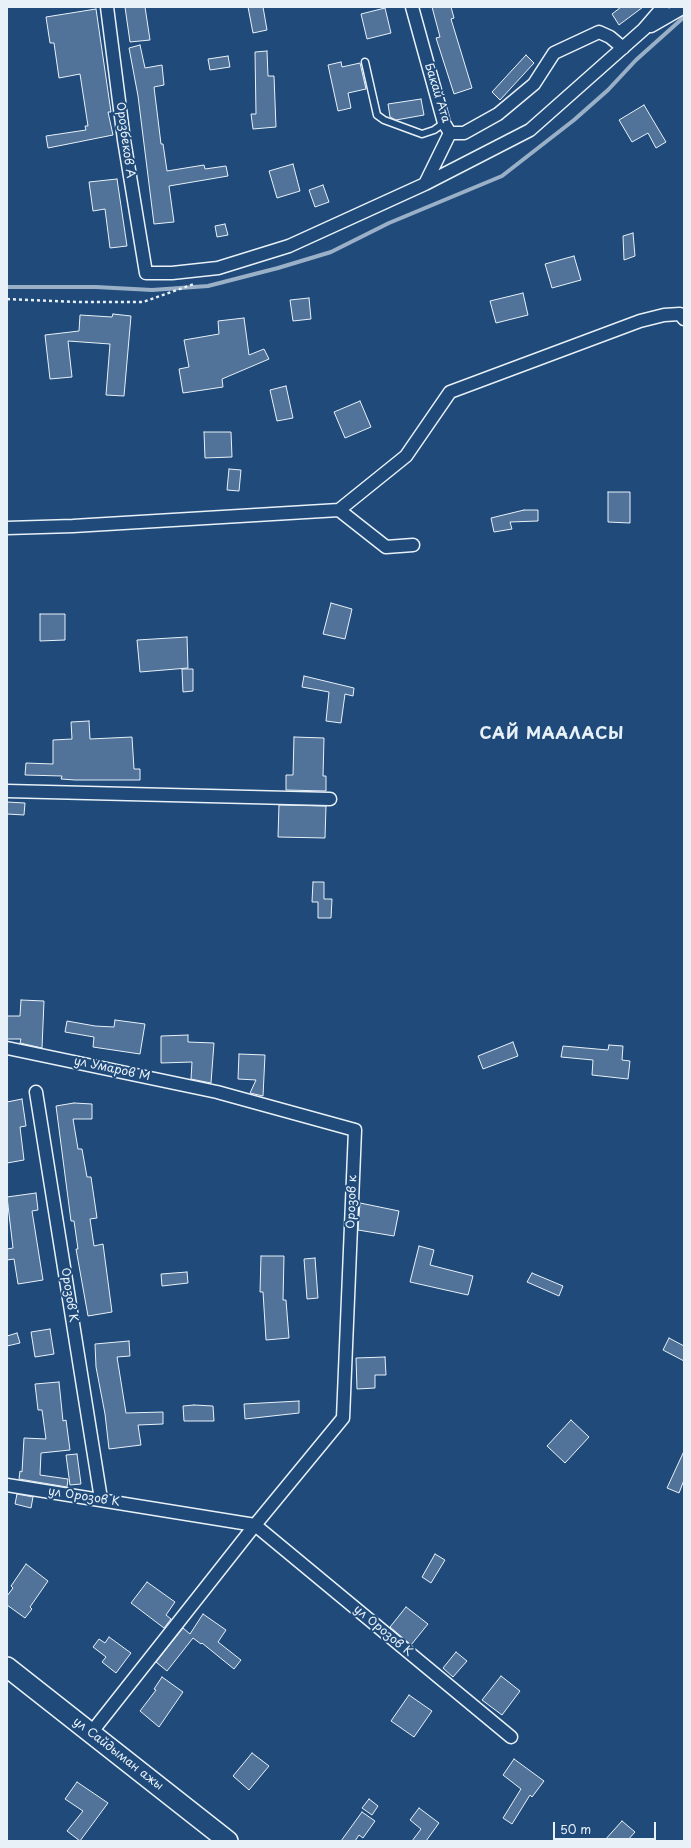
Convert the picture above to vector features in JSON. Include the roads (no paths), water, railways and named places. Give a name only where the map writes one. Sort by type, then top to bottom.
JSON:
[{"type":"highway","name":"ул Сайдыман ажы","points":[[7,1667],[228,1841]]},
{"type":"street","name":"Орозбеков А","points":[[107,7],[124,140],[146,273],[192,272],[218,268],[289,246],[425,184]]},
{"type":"street","name":"Бакай Ата","points":[[412,7],[447,128],[464,133],[498,114],[534,84],[554,53],[599,32],[610,37],[623,48]]},
{"type":"street","points":[[425,184],[530,130],[644,29],[663,7]]},
{"type":"street","points":[[644,29],[684,7]]},
{"type":"street","points":[[425,184],[447,128]]},
{"type":"street","points":[[7,528],[81,526],[339,510],[406,456],[450,392],[640,321],[664,315],[680,314],[684,319]]},
{"type":"street","points":[[339,510],[386,547],[413,545]]},
{"type":"street","points":[[7,791],[330,799]]},
{"type":"street","name":"ул Умаров М","points":[[7,1048],[217,1092]]},
{"type":"street","name":"Орозов К","points":[[36,1092],[101,1499]]},
{"type":"street","name":"Орозов к","points":[[217,1092],[355,1130],[343,1418],[255,1525]]},
{"type":"street","name":"ул Орозов К","points":[[7,1485],[255,1525],[511,1737]]},
{"type":"street","points":[[91,1733],[255,1525]]},
{"type":"lane","points":[[366,62],[377,115],[384,120],[422,134],[447,128]]},
{"type":"waterway","points":[[7,287],[96,287],[152,290],[208,286],[278,268],[331,252],[389,223],[502,176],[574,120],[608,90],[636,60],[684,17]]},
{"type":"district","name":"САЙ МААЛАСЫ","points":[[552,735]]}]
